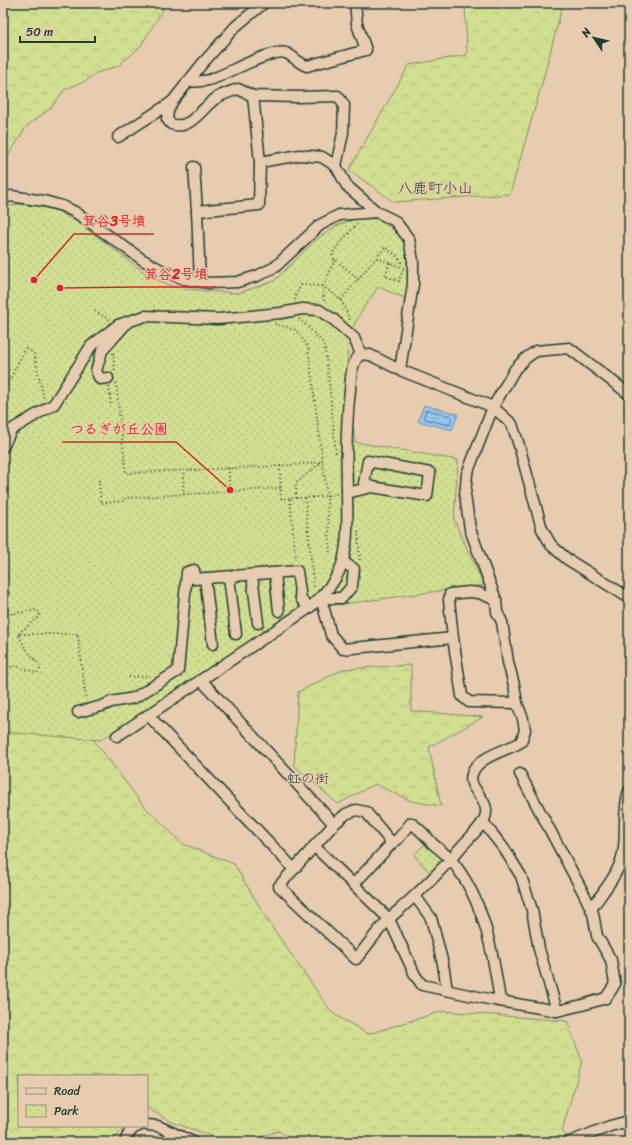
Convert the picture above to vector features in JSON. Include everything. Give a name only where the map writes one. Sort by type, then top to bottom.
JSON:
[{"type":"street","points":[[264,3],[236,26],[202,64],[172,102],[168,110],[167,119],[170,124],[177,127],[188,124],[214,100],[223,94],[238,89],[253,96],[338,96],[344,105],[343,133],[336,166]]},
{"type":"street","points":[[188,82],[211,80],[276,52],[285,53],[301,64],[307,66],[366,50],[357,24],[355,3]]},
{"type":"street","points":[[197,211],[260,205],[260,162],[253,96]]},
{"type":"street","points":[[118,137],[172,102]]},
{"type":"street","points":[[260,162],[300,155],[322,157],[336,166],[347,186],[377,212],[395,222],[409,239],[413,262],[412,284],[400,370]]},
{"type":"street","points":[[194,167],[200,281]]},
{"type":"street","points":[[3,198],[11,196],[44,201],[62,206],[75,212],[142,260],[163,271],[184,279],[209,283],[237,282],[257,276],[275,267],[320,225],[339,215],[377,212]]},
{"type":"street","points":[[3,447],[11,430],[54,404],[91,346],[123,323],[145,316],[218,319],[302,309],[319,310],[334,320],[354,338],[362,354]]},
{"type":"street","points":[[113,378],[100,379],[96,371],[102,351],[112,341],[123,323]]},
{"type":"street","points":[[392,843],[366,812],[356,810],[346,814],[334,824],[293,868],[279,886],[356,959],[389,919],[415,896],[451,859],[483,822],[486,814],[485,802],[471,782],[471,775],[474,769],[484,758],[521,742],[525,730],[523,719],[517,703],[508,662],[502,622],[497,612],[496,600],[470,529],[465,495],[467,474],[493,407],[515,369],[536,351],[569,348],[629,394]]},
{"type":"street","points":[[117,736],[315,603],[335,579],[343,562],[347,533],[346,434],[350,388],[355,359],[362,354],[370,355],[400,370],[493,407],[512,424],[542,529],[551,545],[567,559],[629,598]]},
{"type":"street","points":[[347,493],[372,487],[427,496],[430,473],[368,461],[364,483],[372,487]]},
{"type":"street","points":[[82,711],[111,702],[134,698],[178,671],[187,572],[194,570],[195,579],[297,571],[301,599],[315,603],[342,598],[352,586],[354,569],[343,562]]},
{"type":"street","points":[[275,573],[279,611]]},
{"type":"street","points":[[252,575],[258,623]]},
{"type":"street","points":[[229,577],[236,634]]},
{"type":"street","points":[[205,578],[213,644]]},
{"type":"street","points":[[496,600],[479,593],[469,592],[450,594],[449,600],[453,638],[462,696],[469,702],[517,703]]},
{"type":"street","points":[[315,603],[331,635],[343,649],[453,638]]},
{"type":"street","points":[[201,680],[334,824]]},
{"type":"street","points":[[148,715],[293,868]]},
{"type":"street","points":[[314,846],[389,919],[415,975],[422,986],[557,1011],[606,998],[615,984],[611,960],[597,936],[593,913],[520,774]]},
{"type":"street","points":[[591,909],[616,873],[623,855],[626,802],[629,791]]},
{"type":"street","points":[[483,822],[506,850],[521,876],[532,910],[539,949],[557,1011]]},
{"type":"street","points":[[354,884],[392,843],[398,839],[411,823],[420,829],[433,844],[451,859],[467,881],[479,907],[495,968],[500,1001]]},
{"type":"street","points":[[415,896],[431,918],[443,964],[447,990]]},
{"type":"street","points":[[570,1142],[610,1126],[629,1121]]},
{"type":"street","points":[[148,1125],[158,1126],[193,1142]]},
{"type":"street","points":[[125,1142],[133,1128],[136,1127]]},
{"type":"path","points":[[357,224],[334,250],[332,257],[358,279]]},
{"type":"path","points":[[341,300],[385,248],[398,257],[406,269],[403,268],[399,281],[385,276],[390,263]]},
{"type":"path","points":[[377,258],[403,268]]},
{"type":"path","points":[[324,314],[323,286],[336,260]]},
{"type":"path","points":[[336,457],[324,344],[289,311],[301,285],[323,286],[341,300],[352,326],[349,334]]},
{"type":"path","points":[[95,311],[123,323]]},
{"type":"path","points":[[270,323],[296,330],[308,346],[327,496],[330,555]]},
{"type":"path","points":[[111,406],[113,378],[112,341]]},
{"type":"path","points":[[3,386],[9,381],[26,347],[34,354],[46,409]]},
{"type":"path","points":[[113,378],[126,472],[280,466],[323,462]]},
{"type":"path","points":[[296,498],[296,482],[323,462]]},
{"type":"path","points":[[280,466],[280,499],[305,498],[347,493]]},
{"type":"path","points":[[229,468],[229,492]]},
{"type":"path","points":[[183,494],[184,470]]},
{"type":"path","points":[[99,480],[101,503],[124,501],[125,498],[281,488]]},
{"type":"path","points":[[290,498],[297,571]]},
{"type":"path","points":[[305,498],[315,603]]},
{"type":"path","points":[[3,587],[10,593]]},
{"type":"path","points":[[3,615],[37,610],[40,613],[39,617],[18,634]]},
{"type":"path","points":[[18,634],[78,634],[82,711]]},
{"type":"path","points":[[3,669],[16,666],[37,672],[40,670],[40,666],[24,646],[18,634]]},
{"type":"green space","points":[[3,3],[164,3],[162,11],[140,47],[118,66],[96,73],[86,81],[64,90],[52,107],[27,126],[3,164]]},
{"type":"green space","points":[[465,3],[563,3],[543,80],[510,194],[394,202],[349,170],[409,65],[467,55]]},
{"type":"green space","points":[[18,204],[37,206],[58,211],[83,226],[149,276],[174,287],[206,291],[239,293],[274,281],[317,239],[336,226],[357,218],[376,219],[390,227],[404,241],[410,262],[407,299],[378,287],[355,323],[348,350],[347,365],[349,398],[355,442],[458,460],[454,520],[484,585],[328,606],[309,613],[100,740],[3,732],[3,208]]},
{"type":"green space","points":[[411,665],[411,711],[483,717],[429,747],[441,806],[411,801],[375,784],[338,804],[294,765],[298,692],[344,669]]},
{"type":"green space","points":[[3,675],[49,686],[103,752],[142,804],[183,844],[234,864],[270,924],[332,1013],[368,1034],[443,1011],[567,1021],[582,1061],[562,1131],[572,1142],[297,1142],[278,1131],[244,1142],[229,1142],[172,1122],[148,1109],[148,1075],[18,1075],[18,1127],[125,1127],[111,1142],[3,1142]]},
{"type":"green space","points":[[428,841],[444,859],[430,873],[414,855]]},
{"type":"water","points":[[424,405],[458,414],[452,430],[418,421]]},
{"type":"place","name":"箕谷3号墳","points":[[34,280]]},
{"type":"place","name":"箕谷2号墳","points":[[60,288]]},
{"type":"place","name":"つるぎが丘公園","points":[[230,490]]},
{"type":"district","name":"八鹿町小山","points":[[435,188]]},
{"type":"district","name":"虹の街","points":[[308,778]]}]
